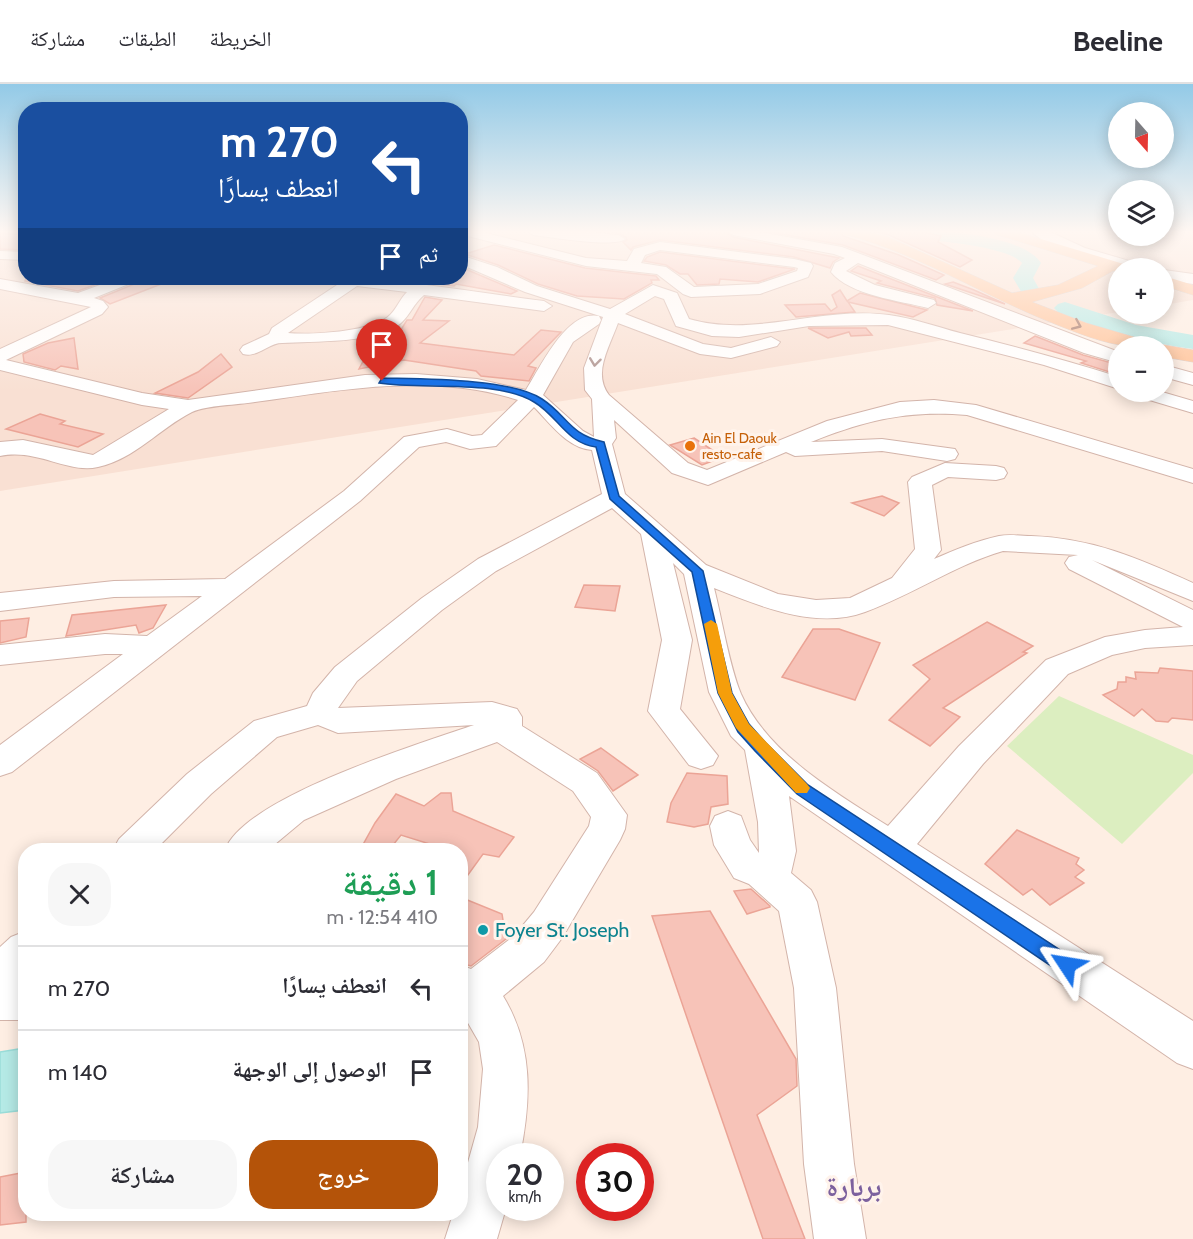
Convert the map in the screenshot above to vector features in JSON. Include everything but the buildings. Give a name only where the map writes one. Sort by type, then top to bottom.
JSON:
[{"type":"main road","points":[[981,285],[1086,329],[1110,336]]},
{"type":"main road","points":[[1013,298],[1032,297],[1073,285]]},
{"type":"main road","points":[[1177,285],[1193,290]]},
{"type":"main road","points":[[1174,353],[1193,356]]},
{"type":"street","points":[[0,356],[100,307],[79,298],[5,285]]},
{"type":"street","points":[[79,298],[113,285]]},
{"type":"street","points":[[278,337],[278,333],[285,327],[348,285]]},
{"type":"street","points":[[386,285],[536,298],[571,306],[604,320],[646,330],[700,349],[731,353],[834,322]]},
{"type":"street","points":[[510,285],[536,298]]},
{"type":"street","points":[[681,285],[691,292],[700,321],[712,331]]},
{"type":"street","points":[[691,292],[777,285]]},
{"type":"street","points":[[864,285],[1108,355]]},
{"type":"street","points":[[926,285],[1090,349]]},
{"type":"street","points":[[249,350],[278,337],[296,339],[338,337],[386,326],[396,320],[417,289]]},
{"type":"street","points":[[0,763],[375,478],[412,442],[447,435],[470,443],[488,441],[531,398],[566,339],[604,320],[649,291],[658,290],[671,296],[682,322],[712,331],[738,332],[809,321],[888,320],[1050,361],[1108,379]]},
{"type":"street","points":[[604,320],[596,350],[593,375],[596,394],[680,468],[697,476],[708,478],[828,426],[873,413],[932,406],[953,406],[1193,476]]},
{"type":"street","points":[[0,364],[142,399],[188,406],[366,381],[416,380],[477,385],[507,390],[538,400],[575,436],[587,443],[601,444]]},
{"type":"street","points":[[1174,374],[1193,379]]},
{"type":"street","points":[[602,399],[605,438],[601,444],[614,497],[697,571],[772,601],[816,609],[855,606],[971,552],[1002,543],[1066,545],[1089,550],[1139,568],[1193,593]]},
{"type":"street","points":[[1174,401],[1193,407]]},
{"type":"street","points":[[0,449],[11,446],[39,448],[92,462],[120,449],[188,406]]},
{"type":"street","points":[[774,450],[882,445],[947,454]]},
{"type":"street","points":[[900,586],[928,549],[922,517],[920,482],[945,470],[996,472]]},
{"type":"street","points":[[321,713],[324,701],[346,674],[432,604],[487,565],[614,497]]},
{"type":"street","points":[[653,534],[677,640],[664,711],[701,756]]},
{"type":"street","points":[[1039,544],[1193,621]]},
{"type":"street","points":[[697,571],[725,693],[743,728],[803,789],[1193,1047]]},
{"type":"street","points":[[0,602],[114,589],[232,588]]},
{"type":"street","points":[[891,849],[970,755],[1057,667],[1105,647],[1145,639],[1193,636]]},
{"type":"street","points":[[0,655],[105,644],[156,646]]},
{"type":"street","points":[[139,843],[199,784],[266,729],[321,713],[338,721],[434,714],[492,714],[506,717],[506,726],[501,729],[384,770],[291,810],[251,843]]},
{"type":"street","points":[[471,1239],[497,1150],[506,1083],[501,1034],[469,989],[529,949],[549,925],[607,830],[609,815],[585,782],[501,729]]},
{"type":"street","points":[[761,747],[778,855],[776,865],[761,871]]},
{"type":"street","points":[[728,826],[733,845],[747,867],[761,871],[797,902],[815,988],[824,1111],[840,1239]]},
{"type":"street","points":[[0,993],[4,970],[18,957]]},
{"type":"street","points":[[0,999],[18,999]]},
{"type":"shaded area","points":[[0,285],[1108,285],[1108,314],[0,491]]},
{"type":"shaded area","points":[[1174,285],[1193,285],[1193,300],[1174,303]]},
{"type":"green space","points":[[1059,696],[1193,755],[1193,773],[1122,844],[1007,746]]},
{"type":"water","points":[[18,1049],[18,1111],[0,1113],[0,1052]]},
{"type":"waterway","points":[[1027,285],[1032,294]]},
{"type":"waterway","points":[[1065,308],[1128,330],[1193,342]]},
{"type":"slow traffic","points":[[711,624],[725,693],[743,728],[802,788]]},
{"type":"place","name":"Ain El Daouk resto-cafe","points":[[690,446]]},
{"type":"place","name":"Foyer St. Joseph","points":[[483,930]]},
{"type":"district","name":"بربارة","points":[[854,1186]]},
{"type":"route","points":[[382,381],[434,381],[507,390],[538,400],[575,436],[587,443],[601,444],[614,497],[697,571],[703,589],[725,693],[743,728],[803,789],[1067,965]]}]
